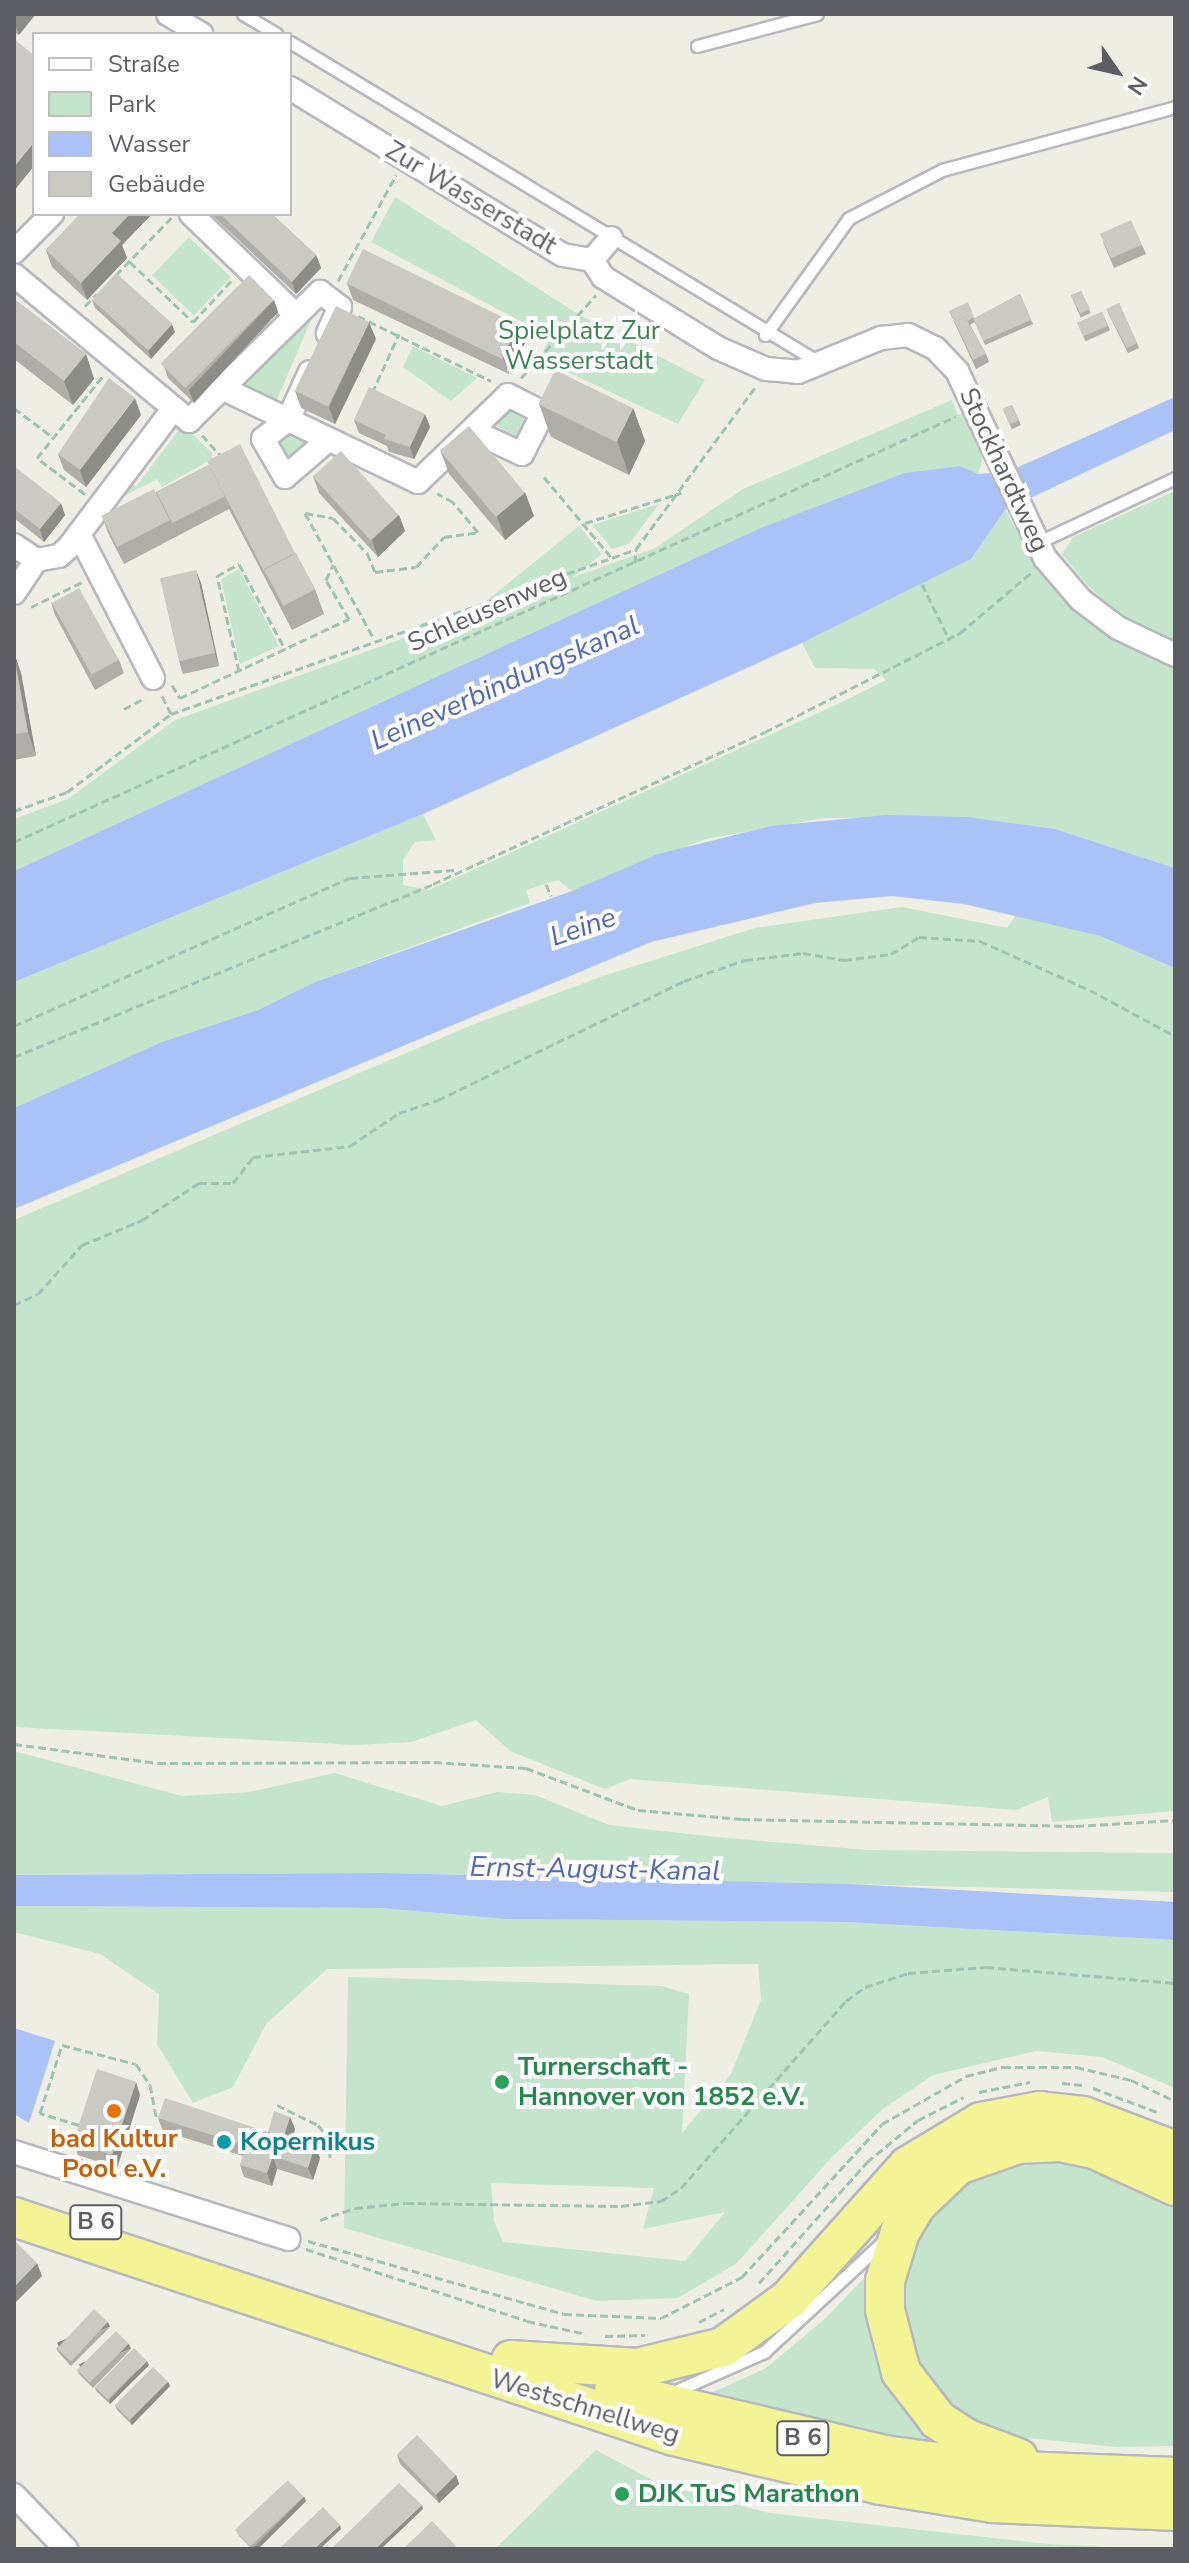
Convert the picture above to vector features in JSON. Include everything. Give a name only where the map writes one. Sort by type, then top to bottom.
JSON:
[{"type":"highway","points":[[511,2360],[638,2368],[723,2347],[789,2299],[908,2166],[981,2122],[1040,2111],[1071,2114],[1109,2122],[1175,2151]]},
{"type":"highway","points":[[1103,2475],[1003,2454],[967,2439],[916,2396],[889,2339],[885,2281],[900,2232],[917,2204],[958,2165],[1018,2144],[1060,2142],[1094,2149],[1175,2186]]},
{"type":"highway","name":"Westschnellweg","points":[[14,2195],[511,2360],[645,2400],[885,2455],[994,2470],[1175,2477]]},
{"type":"highway","name":"Westschnellweg","points":[[14,2217],[674,2436],[881,2485],[993,2503],[1175,2511]]},
{"type":"street","points":[[168,14],[198,32]]},
{"type":"street","name":"Zur Wasserstadt","points":[[292,89],[563,255],[592,260],[609,281],[718,348],[766,369],[798,372],[823,365]]},
{"type":"street","points":[[14,252],[50,216]]},
{"type":"street","points":[[193,216],[295,314]]},
{"type":"street","points":[[592,260],[611,238]]},
{"type":"street","points":[[14,275],[182,415]]},
{"type":"street","points":[[14,545],[36,560],[59,556],[182,415],[226,390],[295,314],[320,292],[334,303],[288,420],[263,439],[285,477],[328,440]]},
{"type":"street","name":"Stockhardtweg","points":[[823,365],[881,338],[908,335],[935,348],[957,371],[1040,550],[1081,600],[1118,628],[1175,655]]},
{"type":"street","points":[[226,390],[418,482],[508,395],[543,413],[522,454],[473,431]]},
{"type":"street","points":[[79,534],[149,681]]},
{"type":"street","points":[[21,600],[36,560]]},
{"type":"street","points":[[14,2152],[289,2239]]},
{"type":"street","points":[[14,2495],[66,2549]]},
{"type":"lane","points":[[243,14],[273,32]]},
{"type":"lane","points":[[697,46],[817,14]]},
{"type":"lane","points":[[292,43],[765,335],[823,365]]},
{"type":"lane","points":[[765,335],[849,218],[942,170],[1175,107]]},
{"type":"lane","points":[[1040,550],[1175,478]]},
{"type":"lane","points":[[645,2400],[764,2352],[900,2232]]},
{"type":"path","points":[[405,158],[334,303],[479,373],[508,395],[537,356],[609,281]]},
{"type":"path","points":[[109,282],[172,216]]},
{"type":"path","points":[[130,262],[193,322],[245,266]]},
{"type":"path","points":[[68,323],[99,293]]},
{"type":"path","points":[[366,406],[399,334]]},
{"type":"path","points":[[101,506],[37,458],[115,361]]},
{"type":"path","points":[[634,564],[636,549],[681,493],[766,369]]},
{"type":"path","points":[[14,408],[54,438]]},
{"type":"path","name":"Schleusenweg","points":[[14,842],[974,408]]},
{"type":"path","points":[[182,415],[227,462]]},
{"type":"path","points":[[544,477],[611,557]]},
{"type":"path","points":[[374,640],[305,513],[333,518],[367,553],[375,572],[416,567],[444,537],[478,532],[453,502],[418,482]]},
{"type":"path","points":[[583,524],[681,493]]},
{"type":"path","points":[[14,811],[67,792],[171,714],[636,549]]},
{"type":"path","points":[[14,1057],[626,798],[949,639],[990,613],[1040,550]]},
{"type":"path","points":[[239,671],[217,576],[239,564],[285,649]]},
{"type":"path","points":[[124,709],[163,670],[180,698],[349,619],[326,580],[333,565]]},
{"type":"path","points":[[21,600],[100,573]]},
{"type":"path","points":[[922,584],[949,639]]},
{"type":"path","points":[[14,1026],[350,878],[458,870]]},
{"type":"path","points":[[546,884],[551,896]]},
{"type":"path","points":[[14,1305],[38,1294],[82,1245],[142,1220],[199,1183],[233,1183],[253,1157],[350,1146],[399,1113],[438,1100],[684,981],[745,960],[803,953],[844,960],[891,954],[919,937],[980,941],[1090,990],[1175,1036]]},
{"type":"path","points":[[14,1744],[158,1763],[434,1762],[526,1768],[638,1810],[729,1818],[1065,1826],[1175,1820]]},
{"type":"path","points":[[320,2220],[355,2208],[406,2203],[621,2206],[661,2201],[681,2188],[846,2001],[865,1987],[908,1973],[986,1967],[1175,1983]]},
{"type":"path","points":[[87,2128],[40,2113],[62,2045],[136,2064],[150,2085],[157,2120]]},
{"type":"path","points":[[289,2239],[327,2243],[564,2314],[661,2318],[742,2277],[882,2124],[966,2076],[1003,2067],[1076,2067],[1131,2080],[1175,2101]]},
{"type":"path","points":[[752,2290],[867,2162],[918,2120],[972,2093],[1034,2082]]},
{"type":"path","points":[[1047,2082],[1101,2090],[1163,2115]]},
{"type":"path","points":[[277,2105],[318,2125],[328,2138],[330,2158]]},
{"type":"path","points":[[289,2239],[560,2330],[651,2335]]},
{"type":"path","points":[[687,2327],[730,2306]]},
{"type":"green space","name":"Spielplatz Zur Wasserstadt","points":[[395,197],[581,316],[705,380],[678,424],[540,359],[549,340],[543,333],[371,242]]},
{"type":"green space","points":[[189,237],[231,277],[194,315],[152,275]]},
{"type":"green space","points":[[317,306],[276,402],[242,385],[240,381]]},
{"type":"green space","points":[[413,346],[477,378],[451,401],[403,367]]},
{"type":"green space","points":[[952,400],[958,415],[974,408],[988,440],[978,474],[960,466],[904,473],[763,527],[14,871],[14,819],[68,799],[175,720],[655,548],[743,489]]},
{"type":"green space","points":[[509,408],[526,415],[516,436],[493,424]]},
{"type":"green space","points":[[184,426],[212,453],[212,459],[162,487],[157,479],[119,499],[131,483],[136,487],[178,431],[174,428]]},
{"type":"green space","points":[[280,428],[306,441],[293,457],[284,454],[276,437]]},
{"type":"green space","points":[[1175,491],[1175,643],[1125,618],[1090,588],[1062,554],[1073,537]]},
{"type":"green space","points":[[659,504],[629,544],[612,549],[592,525]]},
{"type":"green space","points":[[1005,510],[1031,555],[1076,607],[1175,668],[1175,868],[1055,829],[968,817],[823,818],[706,839],[572,891],[558,880],[526,890],[530,903],[315,982],[258,1010],[162,1042],[14,1108],[14,982],[423,814],[436,840],[415,842],[403,860],[403,885],[429,890],[842,702],[886,680],[874,669],[815,668],[802,643],[971,559]]},
{"type":"green space","points":[[579,526],[602,554],[424,698],[401,670]]},
{"type":"green space","points":[[239,569],[279,646],[240,664],[221,579]]},
{"type":"green space","points":[[902,907],[1007,928],[1016,915],[1100,936],[1175,968],[1175,1811],[1052,1822],[1048,1797],[1016,1810],[630,1779],[605,1789],[510,1751],[476,1720],[411,1742],[356,1745],[14,1727],[14,1220],[472,1025],[603,976],[755,928]]},
{"type":"green space","points":[[14,1751],[182,1796],[250,1792],[335,1773],[442,1806],[497,1792],[535,1795],[609,1825],[716,1837],[868,1850],[1175,1853],[1175,1892],[382,1873],[14,1875]]},
{"type":"green space","points":[[14,1906],[381,1908],[506,1919],[845,1922],[1175,1940],[1175,2088],[1102,2057],[1036,2051],[933,2075],[884,2108],[832,2157],[737,2263],[678,2298],[597,2301],[344,2228],[348,1977],[661,1986],[689,1994],[682,2133],[731,2074],[761,2000],[758,1964],[327,1969],[266,2024],[233,2087],[193,2103],[157,2044],[159,1994],[100,1954],[14,1932]],"holes":[[[491,2183],[654,2188],[643,2229],[725,2212],[685,2261],[503,2242],[494,2221]]]},
{"type":"green space","points":[[1054,2157],[1092,2164],[1175,2202],[1175,2446],[1116,2447],[989,2434],[942,2405],[920,2379],[898,2303],[924,2219],[949,2192],[984,2169]]},
{"type":"green space","points":[[879,2262],[871,2307],[965,2455],[698,2399],[766,2368],[827,2317]]},
{"type":"green space","name":"DJK TuS Marathon","points":[[596,2450],[658,2483],[769,2513],[1048,2544],[1147,2549],[495,2549]]},
{"type":"water","name":"Leineverbindungskanal","points":[[1175,397],[1175,430],[1005,510],[971,559],[802,643],[423,814],[14,982],[14,871],[763,527],[904,473],[960,466],[978,474],[1007,472]]},
{"type":"water","name":"Leine","points":[[886,815],[968,817],[1055,829],[1175,868],[1175,968],[1100,936],[964,904],[892,896],[815,903],[651,942],[14,1209],[14,1108],[162,1042],[258,1010],[315,982],[572,891],[658,854],[771,826]]},
{"type":"water","points":[[382,1873],[850,1884],[1175,1902],[1175,1940],[845,1922],[506,1919],[381,1908],[14,1906],[14,1875]]},
{"type":"water","points":[[14,2028],[55,2041],[29,2123],[14,2114]]},
{"type":"building","points":[[14,39],[32,53],[32,144],[14,167]]},
{"type":"building","points":[[78,216],[128,216],[112,233],[121,241],[81,283],[46,250]]},
{"type":"building","points":[[222,216],[274,216],[316,255],[292,282]]},
{"type":"building","points":[[1131,220],[1142,245],[1111,258],[1100,234]]},
{"type":"building","points":[[363,249],[518,325],[502,359],[346,283]]},
{"type":"building","points":[[116,273],[172,324],[148,351],[92,300]]},
{"type":"building","points":[[249,275],[274,300],[185,388],[161,363]]},
{"type":"building","points":[[1081,291],[1090,309],[1080,314],[1071,296]]},
{"type":"building","points":[[1020,294],[1031,320],[983,341],[973,319]]},
{"type":"building","points":[[14,299],[86,354],[64,381],[14,342]]},
{"type":"building","points":[[968,302],[974,317],[955,322],[956,326],[949,311]]},
{"type":"building","points":[[1119,303],[1137,343],[1127,348],[1106,309]]},
{"type":"building","points":[[336,306],[369,322],[328,407],[295,390]]},
{"type":"building","points":[[1102,312],[1108,326],[1083,336],[1077,323]]},
{"type":"building","points":[[965,317],[986,354],[973,360],[955,322]]},
{"type":"building","points":[[555,370],[633,408],[617,442],[538,404]]},
{"type":"building","points":[[109,378],[135,398],[80,470],[58,454]]},
{"type":"building","points":[[369,387],[425,414],[410,447],[384,439],[386,435],[354,420]]},
{"type":"building","points":[[1012,405],[1019,421],[1010,425],[1003,409]]},
{"type":"building","points":[[469,426],[525,493],[496,517],[440,450]]},
{"type":"building","points":[[240,444],[295,553],[264,569],[267,577],[207,461]]},
{"type":"building","points":[[341,451],[399,515],[370,540],[313,476]]},
{"type":"building","points":[[209,465],[225,496],[172,523],[156,492]]},
{"type":"building","points":[[14,466],[61,503],[40,529],[14,509]]},
{"type":"building","points":[[154,489],[170,520],[117,547],[101,516]]},
{"type":"building","points":[[296,553],[315,589],[283,606],[264,570]]},
{"type":"building","points":[[196,570],[215,653],[179,661],[160,578]]},
{"type":"building","points":[[79,588],[119,660],[92,675],[52,603]]},
{"type":"building","points":[[14,657],[28,732],[14,734]]},
{"type":"building","name":"bad Kultur Pool e.V.","points":[[97,2069],[136,2082],[112,2155],[73,2142]]},
{"type":"building","points":[[165,2098],[268,2132],[274,2111],[290,2117],[284,2136],[315,2146],[308,2168],[273,2156],[267,2173],[240,2165],[246,2146],[158,2118]]},
{"type":"building","points":[[14,2240],[37,2263],[14,2287]]},
{"type":"building","points":[[94,2309],[108,2322],[71,2361],[57,2348]]},
{"type":"building","points":[[116,2331],[129,2344],[90,2383],[77,2370]]},
{"type":"building","points":[[134,2348],[147,2361],[108,2400],[95,2387]]},
{"type":"building","points":[[153,2367],[168,2382],[130,2420],[115,2405]]},
{"type":"building","points":[[417,2435],[456,2475],[436,2495],[397,2454]]},
{"type":"building","points":[[288,2480],[304,2497],[250,2547],[235,2530]]},
{"type":"building","points":[[399,2483],[422,2505],[375,2549],[331,2549]]},
{"type":"building","points":[[323,2507],[340,2525],[314,2549],[279,2549]]},
{"type":"building","points":[[432,2521],[456,2546],[453,2549],[403,2549]]},
{"type":"place","name":"Turnerschaft - Hannover von 1852 e.V.","points":[[502,2082]]},
{"type":"place","name":"bad Kultur Pool e.V.","points":[[114,2111]]},
{"type":"place","name":"Kopernikus","points":[[224,2142]]},
{"type":"place","name":"DJK TuS Marathon","points":[[622,2494]]},
{"type":"water label","name":"Ernst-August-Kanal","points":[[595,1869]]}]
